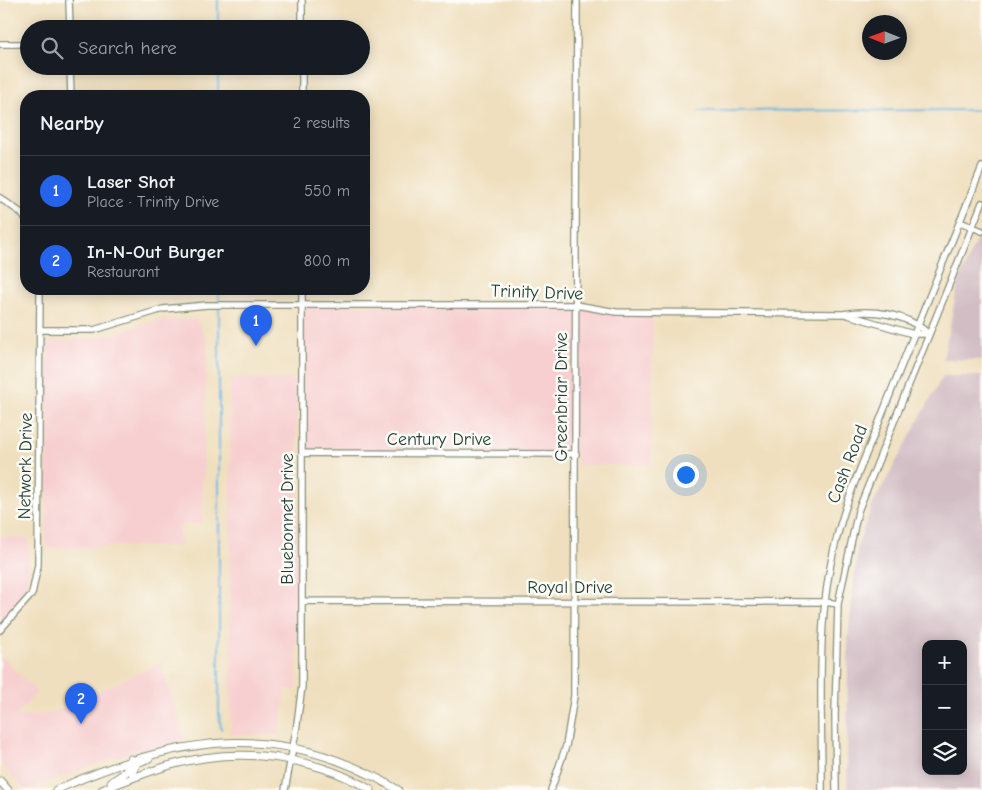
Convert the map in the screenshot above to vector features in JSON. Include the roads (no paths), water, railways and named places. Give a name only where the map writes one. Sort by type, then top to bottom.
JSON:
[{"type":"main road","points":[[56,790],[131,759],[159,751],[223,741],[269,744],[293,748],[354,767],[398,790]]},
{"type":"main road","points":[[132,778],[132,772],[137,763],[155,756],[159,751]]},
{"type":"main road","points":[[102,790],[170,765],[206,757],[243,755],[291,760],[318,767],[348,778],[371,790]]},
{"type":"main road","points":[[102,790],[106,784],[126,773],[131,759]]},
{"type":"main road","points":[[348,778],[354,767]]},
{"type":"main road","points":[[0,781],[8,790]]},
{"type":"street","points":[[69,0],[70,20]]},
{"type":"street","points":[[302,0],[302,20]]},
{"type":"street","name":"Greenbriar Drive","points":[[551,790],[564,753],[573,711],[576,454],[577,0]]},
{"type":"street","points":[[0,44],[20,44]]},
{"type":"street","points":[[70,75],[71,90]]},
{"type":"street","points":[[302,75],[302,90]]},
{"type":"street","name":"Cash Road","points":[[822,790],[825,602],[835,542],[857,473],[868,452],[917,323],[982,167]]},
{"type":"street","points":[[0,198],[20,212]]},
{"type":"street","name":"Cash Road","points":[[836,790],[835,715],[838,604],[856,519],[879,457],[982,203]]},
{"type":"street","points":[[960,222],[982,231]]},
{"type":"street","name":"Network Drive","points":[[0,630],[28,601],[36,582],[40,295]]},
{"type":"street","name":"Bluebonnet Drive","points":[[285,790],[302,686],[302,295]]},
{"type":"street","name":"Trinity Drive","points":[[40,330],[94,330],[162,309],[207,305],[576,305],[616,312],[843,314],[873,312],[917,323],[929,334]]},
{"type":"street","name":"Trinity Drive","points":[[843,314],[913,334],[929,334]]},
{"type":"street","points":[[868,452],[879,457]]},
{"type":"street","name":"Century Drive","points":[[302,453],[576,454]]},
{"type":"street","points":[[843,515],[856,519]]},
{"type":"street","name":"Royal Drive","points":[[302,601],[825,602],[838,604]]},
{"type":"street","points":[[823,715],[835,715]]},
{"type":"waterway","points":[[218,0],[218,20]]},
{"type":"waterway","points":[[218,75],[218,90]]},
{"type":"waterway","points":[[699,111],[982,110]]},
{"type":"waterway","points":[[219,295],[219,713],[221,729]]},
{"type":"place","name":"Laser Shot","points":[[256,346]]},
{"type":"place","name":"In-N-Out Burger","points":[[81,724]]}]
